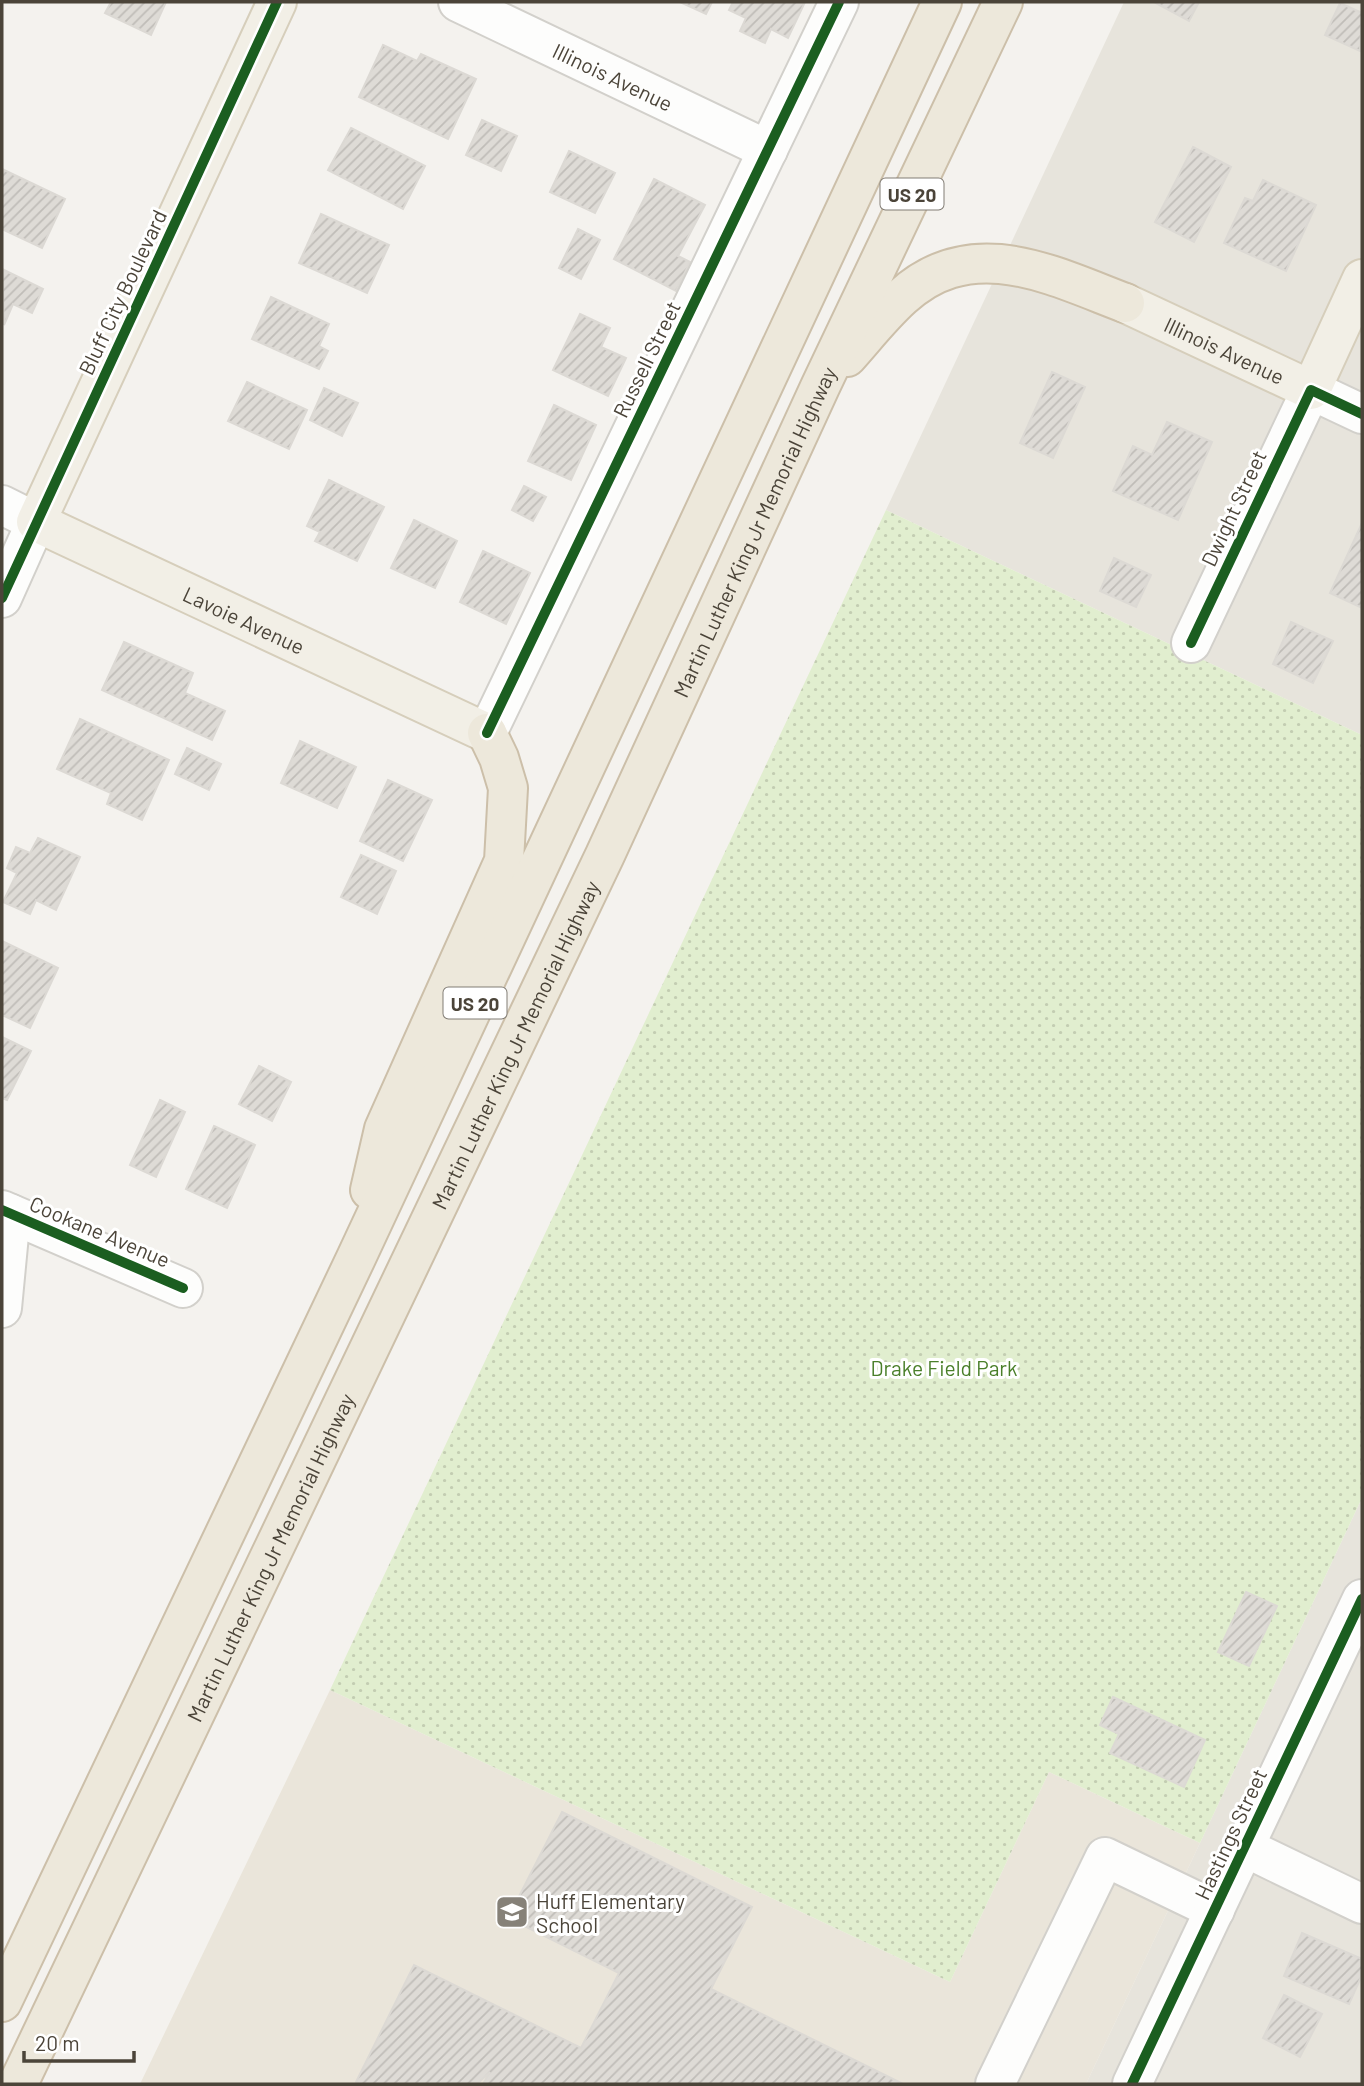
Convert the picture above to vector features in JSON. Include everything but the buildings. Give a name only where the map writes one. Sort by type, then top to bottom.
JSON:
[{"type":"highway","name":"US 20","points":[[2,2002],[356,1258],[942,2]]},
{"type":"highway","name":"Martin Luther King Jr Memorial Highway","points":[[18,2084],[600,868],[820,387],[1003,2]]},
{"type":"highway","points":[[820,387],[903,296],[924,281],[960,265],[985,261],[1027,267],[1125,303]]},
{"type":"highway","points":[[356,1258],[384,1129],[504,861],[508,788],[499,758],[487,733]]},
{"type":"main road","name":"Bluff City Boulevard","points":[[36,522],[277,2]]},
{"type":"main road","name":"Dwight Street","points":[[1311,390],[1362,279]]},
{"type":"main road","name":"Illinois Avenue","points":[[1125,303],[1311,390]]},
{"type":"main road","name":"Lavoie Avenue","points":[[36,522],[487,733]]},
{"type":"street","name":"Illinois Avenue","points":[[458,2],[768,150]]},
{"type":"street","name":"Russell Street","points":[[487,733],[839,2]]},
{"type":"street","name":"Illinois Avenue","points":[[1311,390],[1362,414]]},
{"type":"street","name":"Dwight Street","points":[[1191,643],[1311,390]]},
{"type":"street","name":"Lavoie Avenue","points":[[2,506],[36,522]]},
{"type":"street","name":"Bluff City Boulevard","points":[[2,598],[36,522]]},
{"type":"street","name":"Cookane Avenue","points":[[6,1212],[184,1287]]},
{"type":"street","points":[[2,1308],[6,1212]]},
{"type":"street","name":"Hastings Street","points":[[1132,2084],[1362,1599]]},
{"type":"street","points":[[1245,1849],[1362,1904]]},
{"type":"street","points":[[995,2084],[1105,1857],[1215,1910]]},
{"type":"shaded area","points":[[1124,2],[1362,2],[1362,735],[886,510]]},
{"type":"shaded area","points":[[1362,1498],[1362,2084],[1086,2084],[1200,1843]]},
{"type":"shaded area","name":"Huff Elementary School","points":[[330,1690],[950,1982],[1049,1772],[1200,1843],[1086,2084],[140,2084]]},
{"type":"green space","name":"Drake Field Park","points":[[886,510],[1362,735],[1362,1498],[1200,1843],[1049,1772],[950,1982],[330,1690]]},
{"type":"cycle path","points":[[2,598],[277,2]]},
{"type":"cycle path","points":[[487,733],[839,2]]},
{"type":"cycle path","points":[[1191,643],[1311,390],[1362,414]]},
{"type":"cycle path","points":[[2,1210],[183,1288]]},
{"type":"cycle path","points":[[1132,2084],[1362,1599]]},
{"type":"place","name":"Huff Elementary School","points":[[512,1912]]}]
